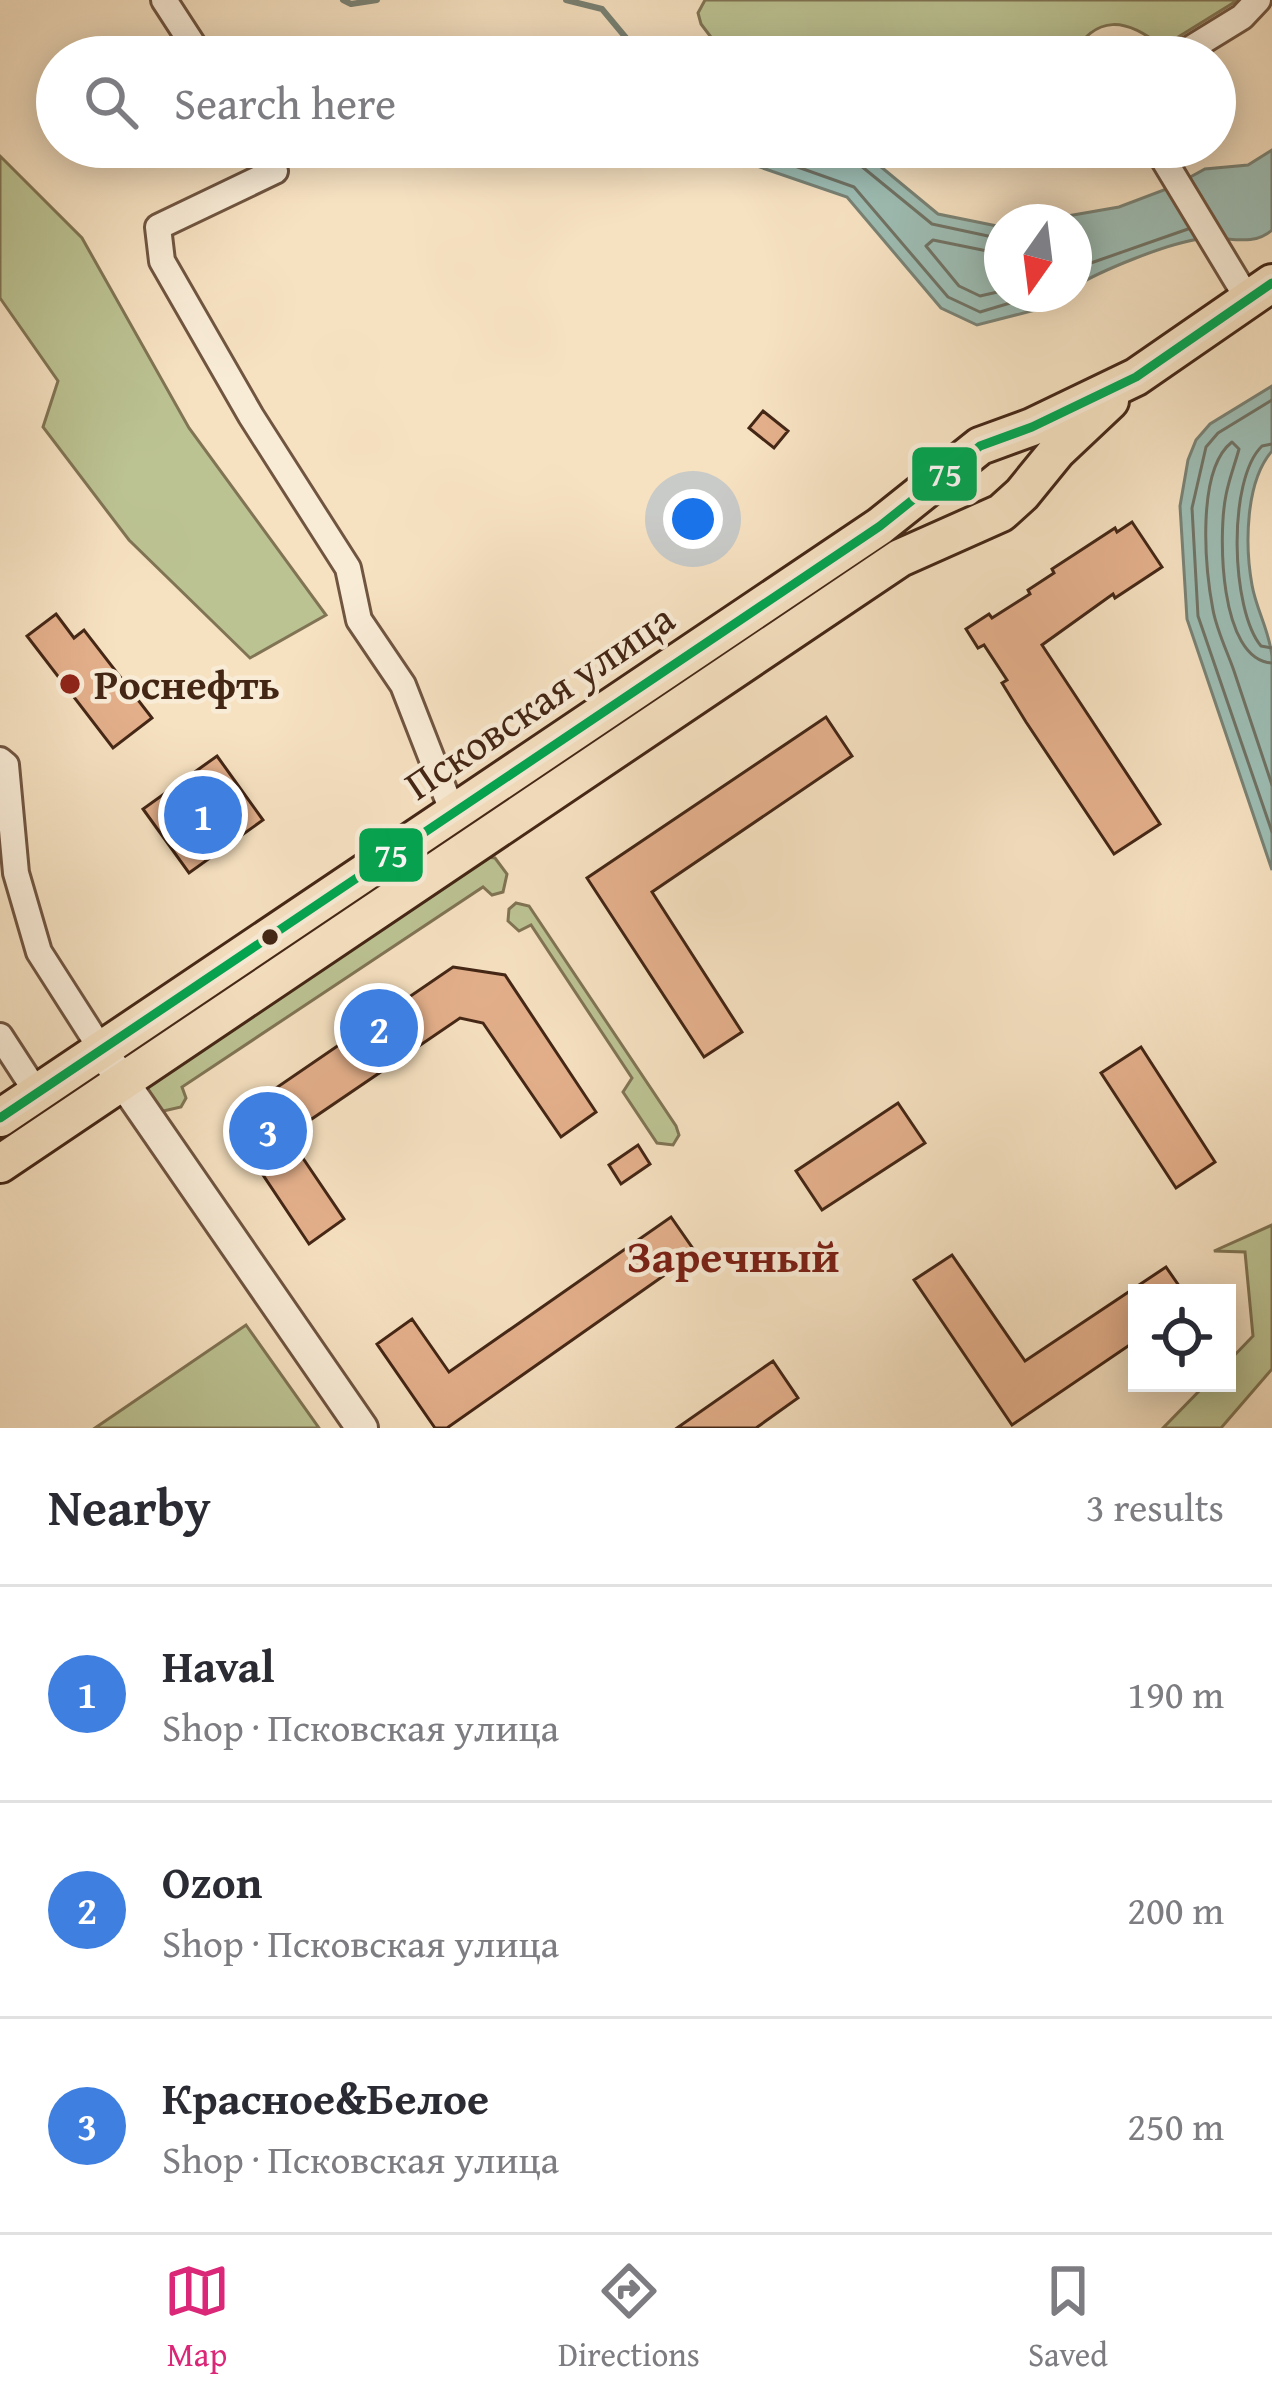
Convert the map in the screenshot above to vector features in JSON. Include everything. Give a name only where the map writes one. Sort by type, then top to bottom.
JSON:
[{"type":"main road","name":"Псковская улица","points":[[0,1118],[911,505],[957,461],[980,446],[1032,428],[1136,376],[1264,291]]},
{"type":"main road","name":"Псковская улица","points":[[0,1164],[900,558],[1001,513],[1057,451],[1136,376]]},
{"type":"main road","points":[[957,461],[987,455],[1005,467],[1011,491],[1001,513]]},
{"type":"street","points":[[164,0],[187,36]]},
{"type":"street","points":[[1211,36],[1242,17],[1258,0]]},
{"type":"street","points":[[273,168],[158,227],[162,261],[251,416],[348,568],[359,620],[403,686],[453,813]]},
{"type":"street","points":[[1169,168],[1222,255],[1264,291]]},
{"type":"street","points":[[0,760],[6,765],[16,873],[39,952],[122,1082],[362,1428]]},
{"type":"street","points":[[0,1036],[38,1093]]},
{"type":"green space","points":[[705,0],[1238,0],[1180,36],[1147,36],[1113,25],[1088,36],[710,36],[698,13]]},
{"type":"green space","points":[[0,156],[82,238],[189,428],[326,615],[250,658],[129,540],[43,427],[58,381],[0,298]]},
{"type":"green space","points":[[486,857],[495,858],[507,874],[503,892],[492,895],[483,887],[182,1087],[186,1098],[181,1107],[159,1112],[146,1090],[148,1085]]},
{"type":"green space","points":[[516,903],[529,906],[676,1126],[679,1135],[673,1145],[657,1143],[623,1092],[632,1078],[531,925],[519,931],[508,921],[509,909]]},
{"type":"green space","points":[[1272,1225],[1272,1369],[1221,1428],[1163,1428],[1198,1392],[1236,1392],[1236,1354],[1253,1336],[1245,1252],[1214,1251]]},
{"type":"green space","points":[[246,1325],[319,1428],[95,1428]]},
{"type":"water","points":[[1272,150],[1272,230],[1255,239],[1185,242],[1092,278],[1092,212],[1172,187],[1205,169],[1248,165]]},
{"type":"water","points":[[763,168],[882,168],[938,214],[984,223],[984,312],[1027,312],[977,325],[941,308],[847,197]]},
{"type":"water","points":[[1272,386],[1272,451],[1256,480],[1248,552],[1272,657],[1272,870],[1187,619],[1180,506],[1196,440],[1210,424]]},
{"type":"building","points":[[763,411],[788,431],[774,448],[749,428]]},
{"type":"building","points":[[1132,522],[1162,567],[1115,598],[1113,594],[1042,645],[1160,824],[1114,854],[1026,722],[984,645],[978,648],[966,629],[1030,594],[1028,590],[1054,573],[1052,569]]},
{"type":"building","points":[[56,614],[74,638],[84,630],[152,718],[113,748],[27,636]]},
{"type":"building","points":[[826,717],[852,756],[652,892],[742,1032],[704,1057],[587,878]]},
{"type":"building","points":[[217,756],[263,820],[189,873],[143,809]]},
{"type":"building","points":[[453,967],[505,975],[596,1112],[561,1137],[483,1023],[460,1018],[300,1127],[296,1148],[344,1219],[309,1244],[249,1154],[257,1101]]},
{"type":"building","points":[[1141,1047],[1215,1162],[1176,1188],[1101,1073]]},
{"type":"building","points":[[898,1103],[925,1143],[822,1210],[796,1171]]},
{"type":"building","points":[[638,1145],[650,1164],[621,1184],[609,1165]]},
{"type":"building","points":[[671,1217],[696,1253],[447,1428],[435,1428],[377,1344],[412,1319],[449,1372]]},
{"type":"building","points":[[952,1255],[1025,1361],[1128,1292],[1128,1346],[1012,1425],[914,1280]]},
{"type":"building","points":[[1166,1267],[1178,1284],[1140,1284]]},
{"type":"building","points":[[773,1361],[798,1398],[756,1428],[677,1428]]},
{"type":"waterway","points":[[343,0],[351,4],[377,0]]},
{"type":"waterway","points":[[566,0],[602,9],[624,36]]},
{"type":"transit line","name":"75","points":[[0,1118],[880,526],[980,446],[1032,427],[1136,377],[1272,283]]},
{"type":"place","name":"Роснефть","points":[[70,684]]},
{"type":"place","name":"Haval","points":[[203,815]]},
{"type":"place","name":"Ozon","points":[[379,1028]]},
{"type":"place","name":"Красное&Белое","points":[[268,1131]]},
{"type":"district","name":"Заречный","points":[[733,1256]]}]
